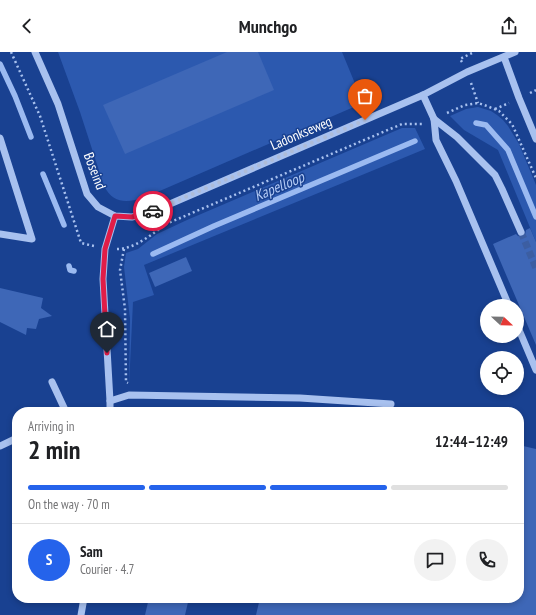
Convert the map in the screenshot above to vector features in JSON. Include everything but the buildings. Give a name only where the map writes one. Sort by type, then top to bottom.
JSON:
[{"type":"street","name":"Boseind","points":[[35,52],[58,104],[87,194],[98,207],[115,216]]},
{"type":"street","name":"Ladonkseweg","points":[[115,216],[132,217],[148,213],[423,95],[467,72],[516,52]]},
{"type":"street","points":[[504,56],[536,139]]},
{"type":"street","points":[[423,95],[434,119],[436,140],[456,181],[506,299]]},
{"type":"street","points":[[434,119],[457,137],[495,176],[520,232]]},
{"type":"street","points":[[0,138],[32,239],[0,234]]},
{"type":"street","points":[[110,407],[103,279],[105,249],[115,216]]},
{"type":"street","points":[[524,342],[536,370]]},
{"type":"street","points":[[52,382],[64,407]]},
{"type":"street","points":[[110,401],[129,395],[300,398],[391,404]]},
{"type":"street","points":[[0,446],[12,440]]},
{"type":"street","points":[[81,615],[83,603]]},
{"type":"path","points":[[10,52],[40,116],[81,243],[105,249],[124,249],[142,240],[166,224],[402,124],[422,124],[473,103],[478,103],[495,109],[512,124],[536,178]]},
{"type":"path","points":[[124,249],[120,270],[125,309],[126,382],[132,386]]},
{"type":"shaded area","points":[[58,52],[342,52],[363,103],[154,193],[138,199],[123,201],[116,199],[109,194],[104,186],[80,112]]},
{"type":"shaded area","points":[[478,107],[491,111],[503,120],[519,144],[536,185],[536,242],[498,150],[464,130],[450,116],[466,109]]},
{"type":"shaded area","points":[[402,128],[415,128],[425,149],[144,265],[154,295],[133,302],[129,386],[130,319],[124,267],[126,253],[138,249],[157,234],[187,220]]},
{"type":"waterway","name":"Kapelloop","points":[[0,64],[15,96],[31,137]]},
{"type":"waterway","name":"Kapelloop","points":[[476,123],[486,125],[508,150],[536,217]]},
{"type":"waterway","name":"Kapelloop","points":[[153,254],[214,226],[415,141]]},
{"type":"waterway","name":"Kapelloop","points":[[43,174],[64,225]]},
{"type":"waterway","name":"Kapelloop","points":[[69,266],[70,270],[74,271]]},
{"type":"tunnel","points":[[521,232],[536,268]]},
{"type":"way so far","points":[[153,211],[365,120]]},
{"type":"route","points":[[107,353],[103,279],[105,249],[115,216],[132,217],[153,211]]}]
